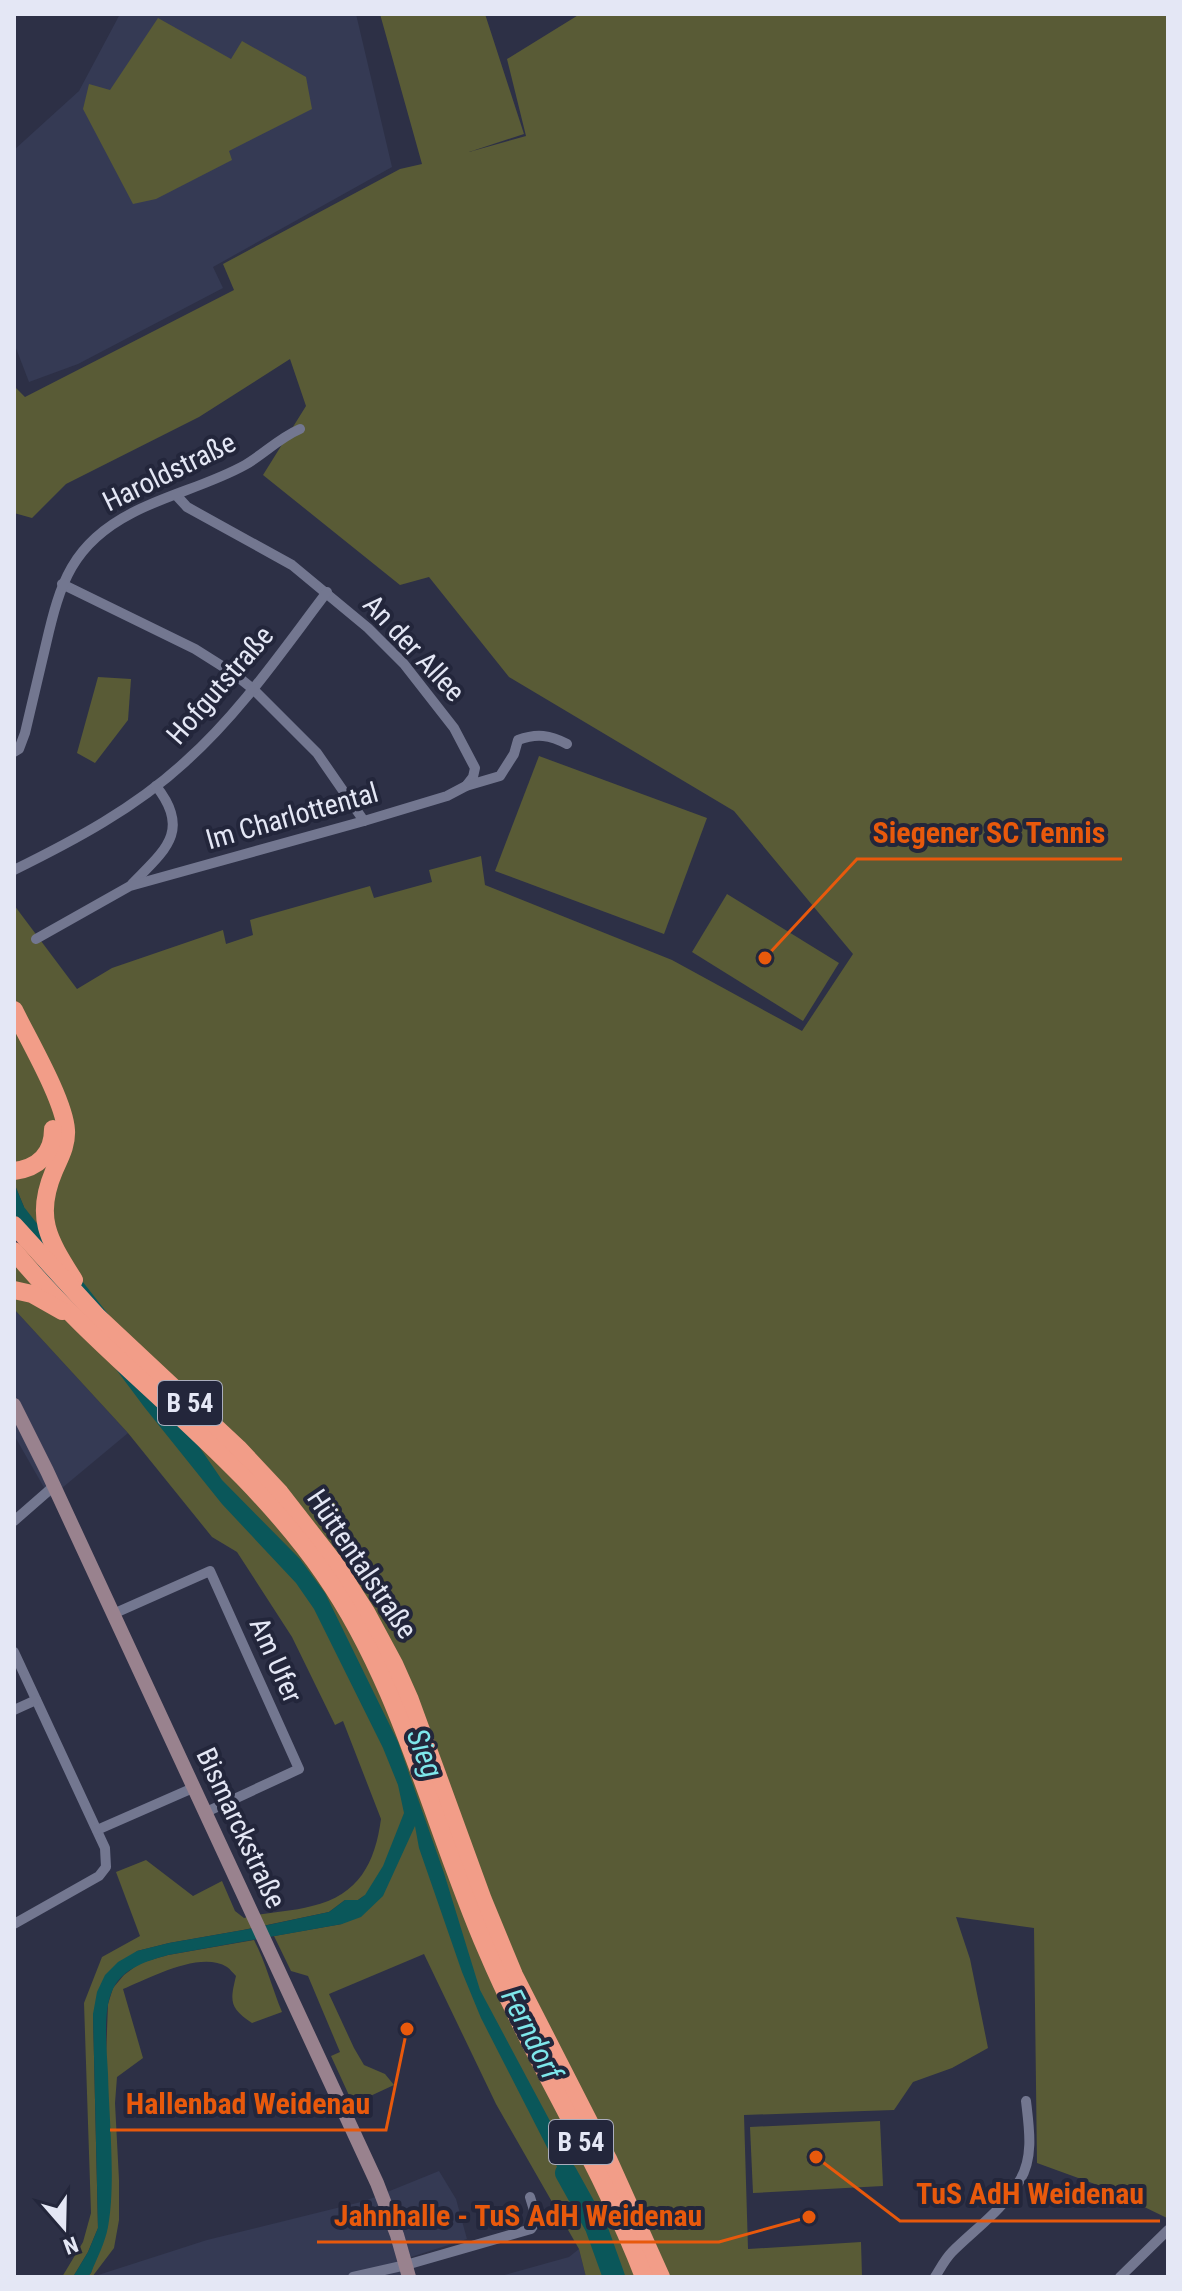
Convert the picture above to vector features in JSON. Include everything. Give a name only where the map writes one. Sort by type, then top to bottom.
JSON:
[{"type":"highway","points":[[14,1010],[58,1102],[65,1124],[65,1144],[48,1167],[14,1171]]},
{"type":"highway","points":[[14,1038],[52,1121],[45,1225],[90,1319]]},
{"type":"highway","name":"Hüttentalstraße","points":[[14,1225],[90,1319],[268,1503],[324,1574],[353,1620],[395,1706],[500,1982],[600,2178],[644,2277]]},
{"type":"highway","name":"Hüttentalstraße","points":[[14,1251],[238,1448],[280,1493],[336,1565],[366,1612],[410,1700],[483,1900],[514,1975],[608,2159],[661,2277]]},
{"type":"highway","points":[[14,1290],[32,1294],[90,1319]]},
{"type":"street","name":"Haroldstraße","points":[[14,752],[19,749],[25,733],[56,601],[69,569],[85,547],[115,522],[135,511],[245,465],[300,429]]},
{"type":"street","name":"An der Allee","points":[[176,495],[187,507],[292,565],[368,628],[404,664],[454,728],[475,768],[466,786]]},
{"type":"street","points":[[62,584],[195,649],[233,673],[317,753],[364,821]]},
{"type":"street","name":"Hofgutstraße","points":[[14,870],[95,828],[156,786],[209,739],[253,689],[327,592]]},
{"type":"street","points":[[466,786],[500,776],[514,754],[518,740],[531,736],[551,736],[567,744]]},
{"type":"street","name":"Im Charlottental","points":[[130,886],[168,846],[174,826],[166,798],[156,786]]},
{"type":"street","name":"Im Charlottental","points":[[36,939],[130,886],[364,821],[447,796],[466,786]]},
{"type":"street","name":"Bismarckstraße","points":[[14,1405],[377,2183],[408,2271]]},
{"type":"street","points":[[14,1521],[54,1486]]},
{"type":"street","name":"Am Ufer","points":[[113,1614],[210,1571],[299,1769],[204,1813]]},
{"type":"street","points":[[14,1652],[105,1848],[106,1867],[99,1876],[14,1924]]},
{"type":"street","points":[[14,1710],[36,1700]]},
{"type":"street","points":[[97,1830],[193,1788]]},
{"type":"street","points":[[935,2277],[950,2254],[1003,2203],[1021,2179],[1029,2152],[1026,2101]]},
{"type":"street","points":[[353,2277],[408,2271],[531,2229],[537,2220],[530,2197]]},
{"type":"street","points":[[1120,2277],[1168,2230]]},
{"type":"shaded area","points":[[120,14],[356,14],[392,167],[213,267],[223,288],[78,364],[29,382],[14,343],[14,150],[79,91]]},
{"type":"shaded area","points":[[380,14],[485,14],[524,134],[469,152],[526,136],[507,59],[580,14],[1168,14],[1167,2218],[1103,2187],[1037,2163],[1034,1928],[956,1917],[970,1959],[988,2048],[952,2068],[913,2082],[894,2110],[744,2115],[748,2249],[861,2242],[862,2277],[586,2277],[579,2249],[496,2104],[424,1954],[329,1994],[364,2065],[385,2074],[394,2085],[353,2104],[331,2056],[340,2052],[308,1976],[291,1971],[274,1936],[342,1924],[365,1895],[358,1900],[345,1900],[329,1912],[137,1951],[93,2014],[98,2228],[73,2277],[62,2277],[83,2242],[91,2213],[84,2003],[102,1957],[140,1936],[116,1872],[146,1860],[193,1896],[222,1881],[235,1911],[244,1918],[304,1908],[342,1894],[362,1875],[374,1850],[381,1819],[343,1721],[335,1725],[292,1637],[237,1552],[212,1537],[128,1433],[14,1309],[24,1207],[14,1183],[14,905],[77,989],[112,968],[223,930],[226,944],[253,935],[250,920],[370,886],[374,898],[432,882],[429,870],[481,856],[485,885],[672,960],[802,1031],[853,954],[734,811],[509,677],[429,577],[400,585],[263,475],[306,406],[290,359],[199,417],[66,484],[32,518],[14,513],[14,386],[25,397],[234,290],[223,264],[400,169],[422,164]]},
{"type":"shaded area","points":[[158,18],[231,59],[242,41],[306,77],[312,109],[229,151],[232,160],[156,199],[133,204],[83,109],[89,84],[110,90]]},
{"type":"shaded area","points":[[98,677],[131,679],[128,720],[95,763],[77,753]]},
{"type":"shaded area","points":[[539,756],[707,818],[664,934],[495,871]]},
{"type":"shaded area","points":[[727,894],[839,963],[803,1021],[692,952]]},
{"type":"shaded area","points":[[14,1183],[24,1207],[108,1314],[222,1480],[300,1559],[325,1593],[398,1742],[444,1873],[480,1990],[573,2164],[583,2197],[576,2204],[481,2018],[419,1848],[415,1826],[383,1896],[361,1917],[342,1924],[168,1955],[136,1966],[117,1982],[106,2019],[112,2171],[108,2227],[91,2273],[87,2277],[73,2277],[98,2228],[93,2014],[97,1992],[105,1975],[118,1962],[137,1951],[329,1912],[345,1900],[358,1900],[365,1895],[383,1866],[404,1813],[398,1785],[383,1748],[314,1609],[296,1583],[222,1504],[145,1408],[14,1233]]},
{"type":"shaded area","points":[[14,1309],[128,1433],[50,1498],[14,1435]]},
{"type":"shaded area","points":[[254,1940],[282,2012],[252,2023],[244,2018],[233,2003],[236,1976],[227,1967],[216,1963],[203,1962],[174,1968],[123,1989],[143,2058],[117,2077],[119,2220],[114,2248],[92,2277],[87,2277],[91,2273],[111,2200],[106,2056],[108,2004],[113,1988],[140,1963]]},
{"type":"shaded area","points":[[880,2121],[883,2186],[753,2193],[750,2127]]},
{"type":"shaded area","points":[[439,2171],[456,2199],[467,2239],[411,2257],[416,2277],[92,2277],[207,2240],[365,2201]]},
{"type":"shaded area","points":[[579,2249],[586,2277],[497,2277],[569,2257]]},
{"type":"waterway","name":"Ferndorf","points":[[566,2173],[596,2227],[614,2277]]},
{"type":"place","name":"Siegener SC Tennis","points":[[765,958]]},
{"type":"place","name":"Hallenbad Weidenau","points":[[407,2029]]},
{"type":"place","name":"TuS AdH Weidenau","points":[[816,2157]]},
{"type":"place","name":"Jahnhalle - TuS AdH Weidenau","points":[[809,2217]]},
{"type":"water label","name":"Sieg","points":[[425,1753]]}]
